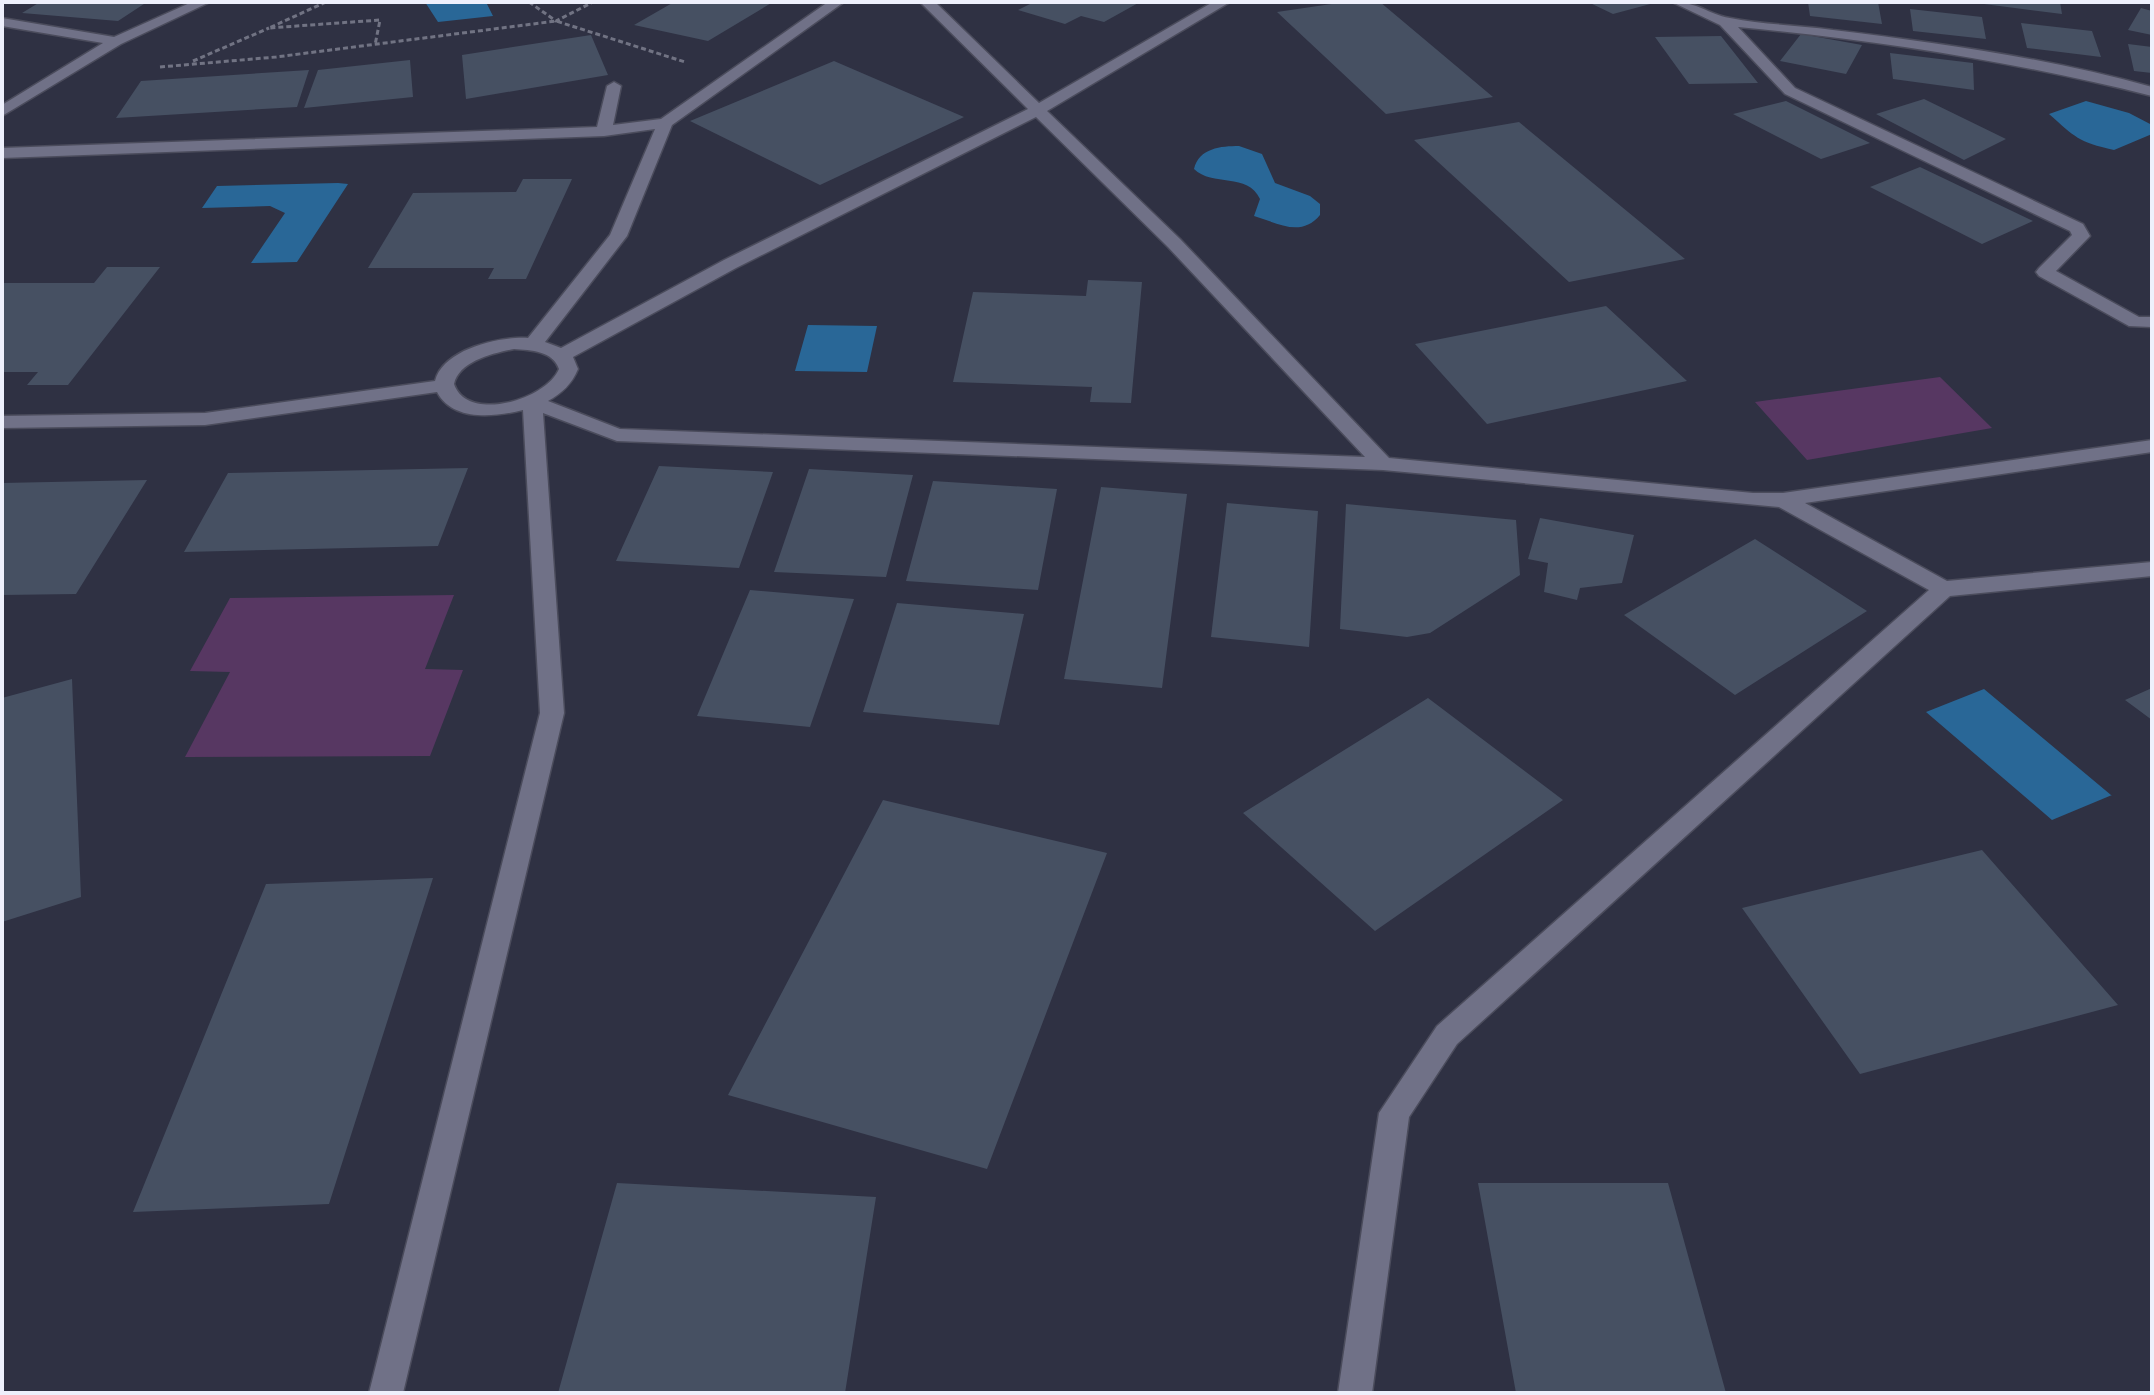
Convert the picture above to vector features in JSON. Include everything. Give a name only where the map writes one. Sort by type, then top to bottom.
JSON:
[{"type":"street","points":[[2,111],[116,41],[203,2]]},
{"type":"street","points":[[2,153],[604,131],[665,123],[837,2]]},
{"type":"street","points":[[927,2],[1174,243],[1383,464]]},
{"type":"street","points":[[562,355],[730,264],[1040,109],[1223,2]]},
{"type":"street","points":[[1679,2],[1725,22],[1799,27],[1988,57],[2108,79],[2152,92]]},
{"type":"street","points":[[2,22],[116,41]]},
{"type":"street","points":[[1725,22],[1790,91],[2077,228],[2081,236],[2047,269],[2048,276],[2135,322],[2152,322]]},
{"type":"street","points":[[604,131],[614,86]]},
{"type":"street","points":[[534,343],[618,236],[665,123]]},
{"type":"street","points":[[534,343],[551,347],[568,364],[567,374],[560,385],[532,402],[494,410],[460,404],[449,396],[445,385],[449,373],[474,353],[494,346],[534,343]]},
{"type":"street","points":[[2,422],[205,419],[445,385]]},
{"type":"street","points":[[532,402],[617,435],[1383,464],[1783,500],[2152,446]]},
{"type":"street","points":[[386,1393],[552,713],[532,402]]},
{"type":"street","points":[[1783,500],[1944,589],[2152,569]]},
{"type":"street","points":[[1355,1393],[1394,1113],[1447,1035],[1944,589]]},
{"type":"path","points":[[186,64],[326,2]]},
{"type":"path","points":[[529,2],[556,21],[691,63],[657,79],[614,86]]},
{"type":"path","points":[[158,67],[375,45],[556,21],[593,2]]},
{"type":"path","points":[[269,28],[380,20],[375,45]]},
{"type":"shaded area","points":[[1940,377],[1992,428],[1807,460],[1755,402]]},
{"type":"shaded area","points":[[454,595],[425,669],[463,670],[430,756],[185,757],[230,672],[190,671],[230,598]]},
{"type":"water","points":[[425,2],[486,2],[493,16],[438,22]]},
{"type":"water","points":[[2086,101],[2129,113],[2152,125],[2152,134],[2114,150],[2078,138],[2049,114]]},
{"type":"water","points":[[1239,146],[1262,154],[1275,183],[1310,196],[1320,204],[1320,215],[1313,222],[1297,227],[1254,216],[1260,199],[1247,185],[1210,177],[1194,169],[1206,152]]},
{"type":"water","points":[[348,184],[297,262],[251,263],[285,213],[270,206],[202,208],[217,186]]},
{"type":"water","points":[[808,325],[877,326],[867,372],[795,371]]},
{"type":"water","points":[[1984,689],[2112,795],[2052,820],[1926,712]]},
{"type":"building","points":[[40,2],[147,2],[118,21],[22,13]]},
{"type":"building","points":[[674,2],[773,2],[708,41],[634,25]]},
{"type":"building","points":[[1034,2],[1140,2],[1104,22],[1081,16],[1065,24],[1018,10]]},
{"type":"building","points":[[1345,2],[1380,2],[1493,97],[1386,114],[1277,12]]},
{"type":"building","points":[[1588,2],[1654,2],[1654,3],[1613,14]]},
{"type":"building","points":[[1808,2],[1878,2],[1882,24],[1810,16]]},
{"type":"building","points":[[2060,2],[2062,14],[1984,4]]},
{"type":"building","points":[[2141,8],[2152,11],[2152,35],[2128,30]]},
{"type":"building","points":[[1910,9],[1982,17],[1986,39],[1913,31]]},
{"type":"building","points":[[2021,23],[2092,31],[2101,57],[2027,48]]},
{"type":"building","points":[[1801,34],[1862,45],[1846,74],[1780,61]]},
{"type":"building","points":[[591,35],[608,75],[466,99],[462,55]]},
{"type":"building","points":[[1721,36],[1758,83],[1689,84],[1655,37]]},
{"type":"building","points":[[2128,44],[2152,47],[2152,73],[2134,71]]},
{"type":"building","points":[[1890,53],[1973,63],[1974,90],[1893,79]]},
{"type":"building","points":[[410,60],[413,97],[304,108],[318,70]]},
{"type":"building","points":[[834,61],[964,117],[820,185],[690,121]]},
{"type":"building","points":[[309,70],[297,107],[116,118],[141,81]]},
{"type":"building","points":[[1924,99],[2006,139],[1964,160],[1876,114]]},
{"type":"building","points":[[1786,101],[1870,143],[1821,159],[1733,114]]},
{"type":"building","points":[[1519,122],[1685,259],[1569,282],[1414,140]]},
{"type":"building","points":[[1920,167],[2033,221],[1982,244],[1870,187]]},
{"type":"building","points":[[523,179],[572,179],[526,279],[488,279],[494,268],[368,268],[413,193],[516,192]]},
{"type":"building","points":[[107,267],[160,267],[68,385],[27,385],[38,372],[2,372],[2,283],[94,283]]},
{"type":"building","points":[[1088,280],[1142,282],[1131,403],[1090,402],[1092,387],[953,382],[973,292],[1086,296]]},
{"type":"building","points":[[1606,306],[1687,381],[1487,424],[1415,344]]},
{"type":"building","points":[[659,466],[773,472],[739,568],[616,561]]},
{"type":"building","points":[[468,468],[438,546],[184,552],[228,473]]},
{"type":"building","points":[[809,469],[913,475],[886,577],[774,572]]},
{"type":"building","points":[[147,480],[76,594],[2,595],[2,483]]},
{"type":"building","points":[[933,481],[1057,489],[1038,590],[906,581]]},
{"type":"building","points":[[1101,487],[1187,494],[1162,688],[1064,679]]},
{"type":"building","points":[[1227,503],[1318,511],[1309,647],[1211,637]]},
{"type":"building","points":[[1346,504],[1516,520],[1520,575],[1430,633],[1407,637],[1340,629]]},
{"type":"building","points":[[1540,518],[1634,535],[1622,583],[1580,588],[1577,600],[1544,592],[1548,563],[1528,559]]},
{"type":"building","points":[[1755,539],[1867,611],[1735,695],[1624,615]]},
{"type":"building","points":[[750,590],[854,599],[810,727],[697,716]]},
{"type":"building","points":[[897,603],[1024,614],[999,725],[863,712]]},
{"type":"building","points":[[72,679],[81,897],[2,922],[2,698]]},
{"type":"building","points":[[2152,688],[2152,720],[2125,700]]},
{"type":"building","points":[[1428,698],[1563,800],[1375,931],[1243,813]]},
{"type":"building","points":[[883,800],[1107,853],[987,1169],[728,1095]]},
{"type":"building","points":[[1982,850],[2118,1005],[1860,1074],[1742,908]]},
{"type":"building","points":[[433,878],[329,1204],[133,1212],[266,884]]},
{"type":"building","points":[[617,1183],[876,1197],[845,1393],[558,1393]]},
{"type":"building","points":[[1478,1183],[1668,1183],[1726,1393],[1516,1393]]}]
